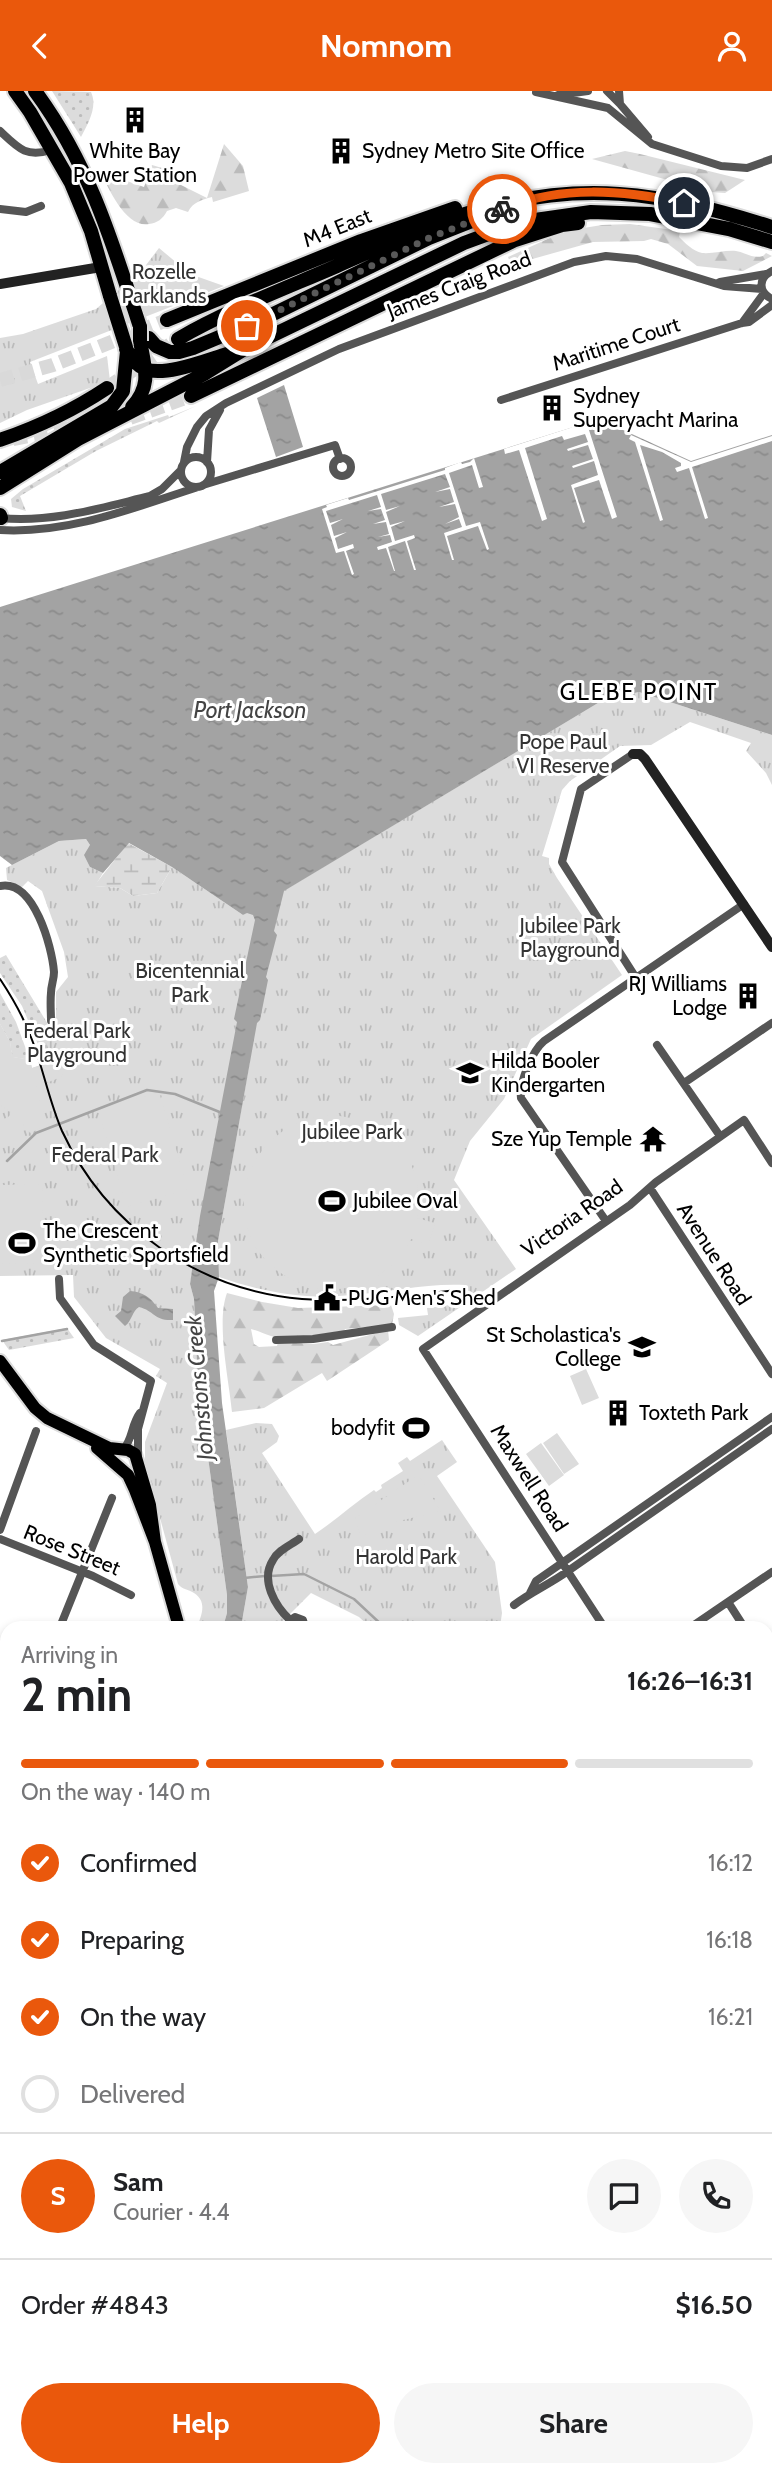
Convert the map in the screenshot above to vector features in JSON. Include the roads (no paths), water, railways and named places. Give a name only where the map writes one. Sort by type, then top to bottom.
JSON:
[{"type":"highway","points":[[35,91],[75,153],[96,196],[143,335],[146,380],[143,394],[133,407],[107,423]]},
{"type":"highway","points":[[0,500],[4,480],[43,447],[112,406],[118,399],[125,385],[127,349],[83,209],[71,183],[16,92]]},
{"type":"highway","points":[[178,339],[229,312],[431,226],[494,205],[529,198],[582,192],[641,195],[701,206],[769,233]]},
{"type":"highway","points":[[143,335],[156,346],[170,352],[193,348],[265,318],[429,238],[529,198]]},
{"type":"highway","name":"M4 East","points":[[167,320],[361,240],[432,215],[492,201],[529,198]]},
{"type":"highway","points":[[4,480],[107,423],[204,374],[246,348],[464,243],[522,222],[581,213],[617,212],[673,217],[729,229]]},
{"type":"highway","points":[[191,396],[515,240],[562,225],[643,221],[769,233]]},
{"type":"highway","points":[[144,369],[179,368],[246,348]]},
{"type":"highway","points":[[127,349],[144,369]]},
{"type":"highway","points":[[0,440],[63,414],[107,388]]},
{"type":"highway","points":[[0,447],[25,431]]},
{"type":"highway","points":[[0,462],[43,447]]},
{"type":"main road","points":[[0,1362],[40,1413],[109,1448],[133,1452],[150,1505],[155,1542]]},
{"type":"main road","points":[[82,1436],[128,1475],[155,1542],[177,1621]]},
{"type":"main road","points":[[121,1470],[116,1460],[123,1450]]},
{"type":"main road","points":[[121,1470],[131,1471],[138,1462]]},
{"type":"street","points":[[535,91],[565,95],[588,91]]},
{"type":"street","points":[[535,91],[608,108],[652,143],[721,166],[747,168],[772,159]]},
{"type":"street","points":[[607,91],[645,131],[652,143]]},
{"type":"street","points":[[620,91],[620,104]]},
{"type":"street","points":[[0,131],[16,146],[30,153],[40,154],[51,150]]},
{"type":"street","points":[[0,209],[26,212],[41,206]]},
{"type":"street","name":"James Craig Road","points":[[0,520],[46,519],[90,511],[156,493],[182,466],[187,447],[197,427],[206,416],[226,403],[339,349],[574,262],[606,256],[637,259],[714,283],[763,291]]},
{"type":"street","points":[[0,284],[102,267]]},
{"type":"street","points":[[742,323],[763,291],[762,281],[769,273]]},
{"type":"street","name":"James Craig Road","points":[[714,283],[769,273]]},
{"type":"street","points":[[763,291],[772,299]]},
{"type":"street","name":"Maritime Court","points":[[501,400],[749,322],[772,305]]},
{"type":"street","points":[[226,403],[209,430],[209,465],[210,479],[200,486],[185,483],[182,466],[193,457],[198,457],[209,465],[224,475],[240,475]]},
{"type":"street","name":"James Craig Road","points":[[0,520],[38,531],[71,526],[335,445],[340,459]]},
{"type":"street","points":[[636,978],[567,873],[562,860],[581,789],[634,754],[644,757],[744,904],[768,932],[772,947]]},
{"type":"street","points":[[0,886],[12,886],[20,891],[39,916],[53,963],[54,982],[50,991],[53,1023]]},
{"type":"street","points":[[606,1221],[520,1094],[540,1044],[744,904]]},
{"type":"street","points":[[684,1083],[772,1023]]},
{"type":"street","points":[[657,1045],[720,1136]]},
{"type":"street","name":"Victoria Road","points":[[423,1349],[744,1120],[772,1163]]},
{"type":"street","name":"Avenue Road","points":[[650,1188],[772,1374]]},
{"type":"street","points":[[59,1279],[60,1299],[94,1345],[151,1381],[138,1429],[138,1462]]},
{"type":"street","points":[[276,1340],[313,1339],[393,1327]]},
{"type":"street","name":"Maxwell Road","points":[[423,1349],[600,1621]]},
{"type":"street","points":[[123,1450],[130,1441],[133,1424],[144,1408]]},
{"type":"street","points":[[530,1593],[536,1581],[772,1417]]},
{"type":"street","points":[[514,1605],[530,1593],[541,1590],[772,1429]]},
{"type":"street","points":[[0,1530],[37,1431]]},
{"type":"street","points":[[732,1445],[738,1453]]},
{"type":"street","points":[[684,1479],[689,1487]]},
{"type":"street","points":[[62,1621],[112,1498]]},
{"type":"street","name":"Rose Street","points":[[0,1539],[131,1595]]},
{"type":"street","points":[[287,1621],[275,1603],[269,1576],[276,1556],[299,1539]]},
{"type":"street","points":[[700,1621],[772,1571]]},
{"type":"street","points":[[728,1602],[740,1621]]},
{"type":"water","points":[[284,385],[303,447],[276,457],[257,398]]},
{"type":"water","name":"Port Jackson","points":[[599,419],[691,461],[772,435],[772,735],[639,692],[603,700],[284,891],[274,931],[277,935],[266,977],[268,980],[260,1020],[257,1023],[218,1241],[219,1277],[214,1291],[222,1403],[248,1587],[242,1621],[225,1621],[227,1595],[198,1385],[194,1299],[190,1284],[200,1216],[237,1022],[234,1019],[255,920],[253,915],[243,915],[172,867],[129,843],[103,873],[90,867],[84,855],[90,845],[86,839],[59,841],[12,865],[0,856],[0,607]]},
{"type":"water","points":[[130,1291],[146,1296],[158,1308],[173,1309],[173,1320],[162,1319],[139,1307],[125,1326],[115,1316],[121,1311],[123,1297]]},
{"type":"waterway","points":[[7,1161],[36,1133],[147,1090],[175,1094],[222,1113]]},
{"type":"waterway","points":[[2,1341],[67,1329]]},
{"type":"waterway","points":[[271,1576],[304,1574],[354,1599],[378,1621]]},
{"type":"waterway","points":[[244,1578],[265,1576]]},
{"type":"tunnel","points":[[0,380],[53,365],[167,320]]},
{"type":"tunnel","points":[[107,388],[178,339]]},
{"type":"tunnel","points":[[130,418],[191,396]]},
{"type":"tunnel","points":[[13,439],[72,428]]},
{"type":"tram line","points":[[0,979],[27,1028],[62,1131],[81,1165],[103,1196],[130,1224],[159,1247],[192,1267],[226,1282],[263,1293],[302,1299],[363,1299],[465,1289]]},
{"type":"place","name":"White Bay Power Station","points":[[135,120]]},
{"type":"place","name":"Sydney Metro Site Office","points":[[341,151]]},
{"type":"place","name":"Sydney Superyacht Marina","points":[[552,408]]},
{"type":"place","name":"RJ Williams Lodge","points":[[748,996]]},
{"type":"place","name":"Hilda Booler Kindergarten","points":[[470,1073]]},
{"type":"place","name":"Sze Yup Temple","points":[[653,1139]]},
{"type":"place","name":"Jubilee Oval","points":[[332,1201]]},
{"type":"place","name":"The Crescent Synthetic Sportsfield","points":[[22,1243]]},
{"type":"place","name":"PUG Men's Shed","points":[[327,1298]]},
{"type":"place","name":"St Scholastica's College","points":[[642,1347]]},
{"type":"place","name":"Toxteth Park","points":[[618,1413]]},
{"type":"place","name":"bodyfit","points":[[416,1428]]},
{"type":"district","name":"GLEBE POINT","points":[[639,692]]},
{"type":"park label","name":"Rozelle Parklands","points":[[164,284]]},
{"type":"park label","name":"Pope Paul VI Reserve","points":[[563,754]]},
{"type":"park label","name":"Jubilee Park Playground","points":[[570,938]]},
{"type":"park label","name":"Bicentennial Park","points":[[190,983]]},
{"type":"park label","name":"Federal Park Playground","points":[[77,1043]]},
{"type":"park label","name":"Jubilee Park","points":[[352,1132]]},
{"type":"park label","name":"Federal Park","points":[[105,1155]]},
{"type":"park label","name":"Harold Park","points":[[406,1557]]},
{"type":"water label","name":"Johnstons Creek","points":[[199,1388]]}]
